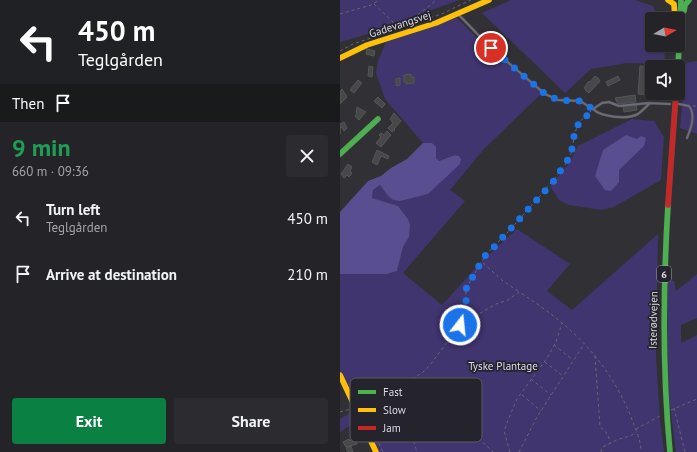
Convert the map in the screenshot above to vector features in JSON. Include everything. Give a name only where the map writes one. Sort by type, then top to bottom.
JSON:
[{"type":"main road","name":"Gadevangsvej","points":[[340,58],[367,45],[436,23],[489,0]]},
{"type":"main road","points":[[668,0],[674,4],[675,12]]},
{"type":"main road","points":[[681,0],[681,12]]},
{"type":"main road","points":[[684,12],[684,8],[689,0]]},
{"type":"main road","name":"Isterødvejen","points":[[670,452],[664,393],[663,320],[665,251],[676,100]]},
{"type":"main road","points":[[340,154],[378,119]]},
{"type":"main road","points":[[340,376],[350,396]]},
{"type":"main road","points":[[372,442],[376,452]]},
{"type":"lane","points":[[458,14],[491,48],[545,94],[558,100],[580,101],[604,115],[629,116],[639,114],[650,103]]},
{"type":"lane","points":[[593,109],[602,103],[609,102],[619,106],[650,103],[670,104]]},
{"type":"lane","points":[[680,104],[689,106],[693,114],[688,138]]},
{"type":"path","points":[[340,14],[379,0]]},
{"type":"path","points":[[405,27],[436,0]]},
{"type":"path","points":[[401,29],[444,13],[472,0]]},
{"type":"path","points":[[373,3],[392,22],[397,31],[392,33]]},
{"type":"path","points":[[340,51],[353,44],[377,37]]},
{"type":"path","points":[[689,106],[697,106]]},
{"type":"path","points":[[414,378],[430,365],[460,325],[466,306],[466,289],[484,257],[553,182],[567,162],[572,151],[575,130],[593,109]]},
{"type":"path","points":[[482,262],[503,281],[562,322],[585,343],[610,375],[622,396],[636,430],[642,452]]},
{"type":"path","points":[[460,325],[496,304],[508,300],[519,292]]},
{"type":"path","points":[[510,452],[504,431],[517,399],[554,345],[562,322]]},
{"type":"path","points":[[519,452],[541,411],[585,343]]},
{"type":"path","points":[[554,345],[574,360]]},
{"type":"path","points":[[595,356],[598,416],[600,426],[608,436],[611,443]]},
{"type":"path","points":[[544,361],[563,376]]},
{"type":"path","points":[[531,379],[551,395]]},
{"type":"path","points":[[521,394],[541,411]]},
{"type":"path","points":[[671,410],[697,398]]},
{"type":"path","points":[[674,408],[684,452]]},
{"type":"path","points":[[340,412],[350,409]]},
{"type":"path","points":[[601,452],[602,447],[633,434],[636,430],[660,416]]},
{"type":"path","points":[[378,442],[383,452]]},
{"type":"path","points":[[414,442],[417,452]]},
{"type":"path","points":[[482,442],[493,452]]},
{"type":"green space","points":[[340,0],[460,0],[408,18],[389,28],[340,42]]},
{"type":"green space","points":[[511,0],[635,0],[653,6],[655,12],[645,12],[645,52],[664,52],[665,60],[645,60],[645,63],[627,63],[591,69],[565,93],[482,13]]},
{"type":"green space","name":"Tyske Plantage","points":[[457,18],[485,46],[542,93],[484,149],[450,190],[465,201],[403,273],[442,305],[484,259],[517,229],[570,264],[547,291],[572,310],[658,234],[656,357],[660,420],[664,452],[378,452],[373,442],[482,442],[482,378],[350,378],[350,393],[340,372],[340,274],[387,274],[397,271],[403,247],[409,237],[408,219],[398,206],[371,198],[373,190],[380,185],[393,200],[428,194],[461,159],[459,156],[455,155],[439,161],[436,158],[432,143],[423,143],[385,99],[376,73],[378,61],[386,42]]},
{"type":"green space","points":[[697,61],[697,134],[680,128],[683,100],[685,100],[686,63]]},
{"type":"green space","points":[[632,119],[654,121],[664,137],[661,180],[614,207],[601,210],[569,205],[559,200],[550,186],[569,163],[578,146]]},
{"type":"green space","points":[[697,274],[697,318],[681,325],[681,343],[697,335],[697,452],[676,452],[669,399],[668,280],[674,281],[676,291]]},
{"type":"green space","points":[[350,413],[350,426],[340,432],[340,419]]},
{"type":"shaded area","points":[[626,135],[637,139],[641,136],[646,138],[644,146],[619,170],[619,182],[611,191],[605,190],[595,176],[603,150]]},
{"type":"shaded area","points":[[423,143],[432,143],[436,147],[436,158],[439,161],[455,155],[459,156],[461,159],[460,164],[428,194],[400,201],[393,200],[388,196],[380,185],[373,190],[372,198],[398,206],[408,219],[410,225],[409,237],[403,247],[397,271],[387,274],[340,274],[340,212],[368,181],[381,176],[391,168],[407,159]]},
{"type":"building","points":[[367,49],[375,51],[374,56],[366,54]]},
{"type":"building","points":[[369,66],[373,67],[372,77],[368,76]]},
{"type":"building","points":[[640,66],[645,66],[645,95],[638,94]]},
{"type":"building","points":[[411,74],[411,77],[414,77],[414,83],[406,84],[406,81],[404,82],[404,75]]},
{"type":"building","points":[[595,76],[600,81],[589,93],[584,88]]},
{"type":"building","points":[[618,76],[620,80],[608,86],[606,82]]},
{"type":"building","points":[[400,78],[400,85],[396,86],[396,79]]},
{"type":"building","points":[[358,80],[362,83],[354,93],[350,90]]},
{"type":"building","points":[[342,89],[347,97],[340,104],[340,92]]},
{"type":"building","points":[[635,95],[636,102],[618,104],[615,98]]},
{"type":"building","points":[[378,97],[385,104],[382,108],[374,101]]},
{"type":"building","points":[[636,105],[637,110],[624,112],[623,107]]},
{"type":"building","points":[[357,107],[366,112],[359,120],[355,116],[357,113]]},
{"type":"building","points":[[394,113],[401,121],[392,132],[388,128],[393,123],[390,119]]},
{"type":"building","points":[[344,122],[347,128],[344,131],[342,127],[340,128],[340,124]]},
{"type":"building","points":[[387,131],[391,135],[381,147],[376,143],[381,137],[379,135],[381,133],[384,135]]},
{"type":"building","points":[[377,150],[389,156],[388,159],[381,156],[377,165],[372,162]]},
{"type":"building","points":[[348,164],[352,167],[350,171],[352,173],[349,177],[347,175],[344,178],[341,174]]},
{"type":"building","points":[[349,439],[350,442],[356,442],[357,444],[346,447],[343,442]]},
{"type":"building","points":[[351,446],[353,452],[348,452],[346,448]]},
{"type":"traffic: fast","points":[[678,60],[681,0]]},
{"type":"traffic: fast","points":[[684,11],[685,5],[689,0]]},
{"type":"traffic: fast","points":[[340,154],[378,119]]},
{"type":"traffic: fast","points":[[668,205],[664,328],[667,421],[670,452]]},
{"type":"traffic: slow","points":[[340,58],[367,45],[436,23],[489,0]]},
{"type":"traffic: slow","points":[[668,0],[674,4],[675,12]]},
{"type":"traffic: slow","points":[[340,375],[350,396]]},
{"type":"traffic: slow","points":[[371,442],[376,452]]},
{"type":"traffic: jam","points":[[668,205],[676,100]]},
{"type":"route","points":[[460,325],[466,306],[466,289],[484,257],[553,182],[571,155],[575,130],[586,115],[593,109],[580,101],[558,100],[545,94],[491,48]]}]
